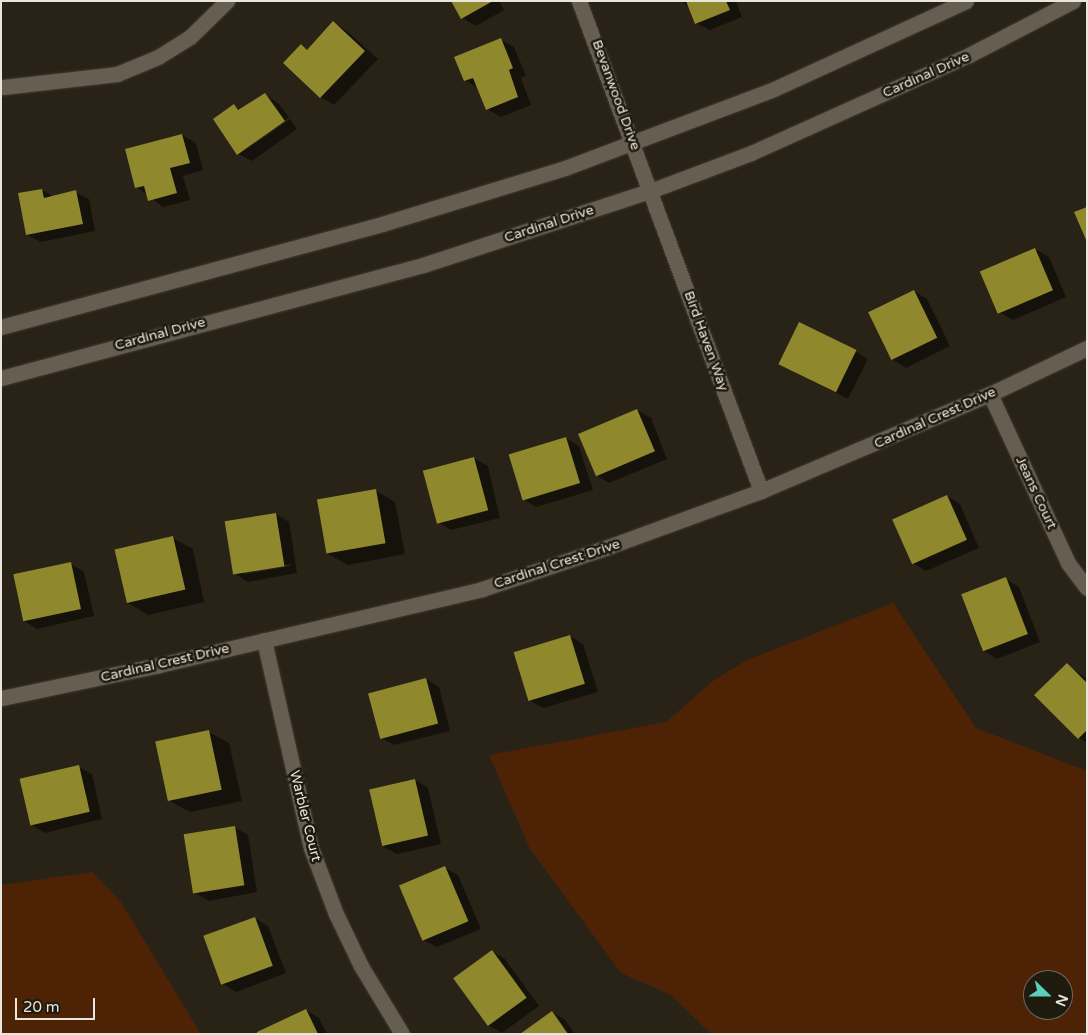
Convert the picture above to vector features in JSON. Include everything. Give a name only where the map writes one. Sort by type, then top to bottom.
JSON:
[{"type":"street","points":[[3,87],[116,74],[158,57],[190,37],[227,1]]},
{"type":"street","name":"Bevanwood Drive","points":[[579,1],[650,190]]},
{"type":"street","points":[[1,327],[382,224],[565,168],[774,88],[966,1]]},
{"type":"street","name":"Cardinal Drive","points":[[1,378],[423,265],[650,190],[770,145],[969,55],[1073,1]]},
{"type":"street","name":"Bird Haven Way","points":[[650,190],[761,491]]},
{"type":"street","name":"Cardinal Crest Drive","points":[[1,698],[264,640],[482,588],[608,547],[761,491],[990,394],[1087,348]]},
{"type":"street","name":"Jeans Court","points":[[990,394],[1068,563],[1087,588]]},
{"type":"street","name":"Warbler Court","points":[[264,640],[311,848],[361,966],[402,1034]]},
{"type":"shaded area","points":[[893,603],[976,728],[1087,771],[1087,1034],[711,1034],[671,995],[621,973],[530,849],[489,755],[666,722],[713,681],[745,661]]},
{"type":"shaded area","points":[[92,872],[121,902],[201,1034],[1,1034],[1,885]]},
{"type":"building","points":[[451,1],[493,1],[461,19]]},
{"type":"building","points":[[686,1],[726,1],[730,10],[695,24]]},
{"type":"building","points":[[333,21],[365,51],[320,98],[283,63],[301,44],[307,50]]},
{"type":"building","points":[[501,38],[513,68],[509,70],[518,97],[486,110],[473,78],[464,81],[454,57]]},
{"type":"building","points":[[265,93],[285,121],[237,155],[213,119],[234,104],[238,110]]},
{"type":"building","points":[[182,134],[190,163],[170,168],[177,193],[148,201],[144,186],[135,188],[125,149]]},
{"type":"building","points":[[42,189],[44,198],[76,190],[83,224],[26,235],[18,193]]},
{"type":"building","points":[[1087,207],[1087,242],[1074,212]]},
{"type":"building","points":[[1035,248],[1053,290],[998,314],[980,271]]},
{"type":"building","points":[[914,290],[937,338],[891,360],[868,312]]},
{"type":"building","points":[[799,322],[857,350],[836,392],[778,364]]},
{"type":"building","points":[[637,409],[655,451],[596,476],[578,434]]},
{"type":"building","points":[[566,437],[580,483],[523,500],[509,455]]},
{"type":"building","points":[[474,457],[488,510],[437,524],[423,471]]},
{"type":"building","points":[[376,489],[386,543],[326,554],[317,499]]},
{"type":"building","points":[[947,495],[967,540],[912,564],[892,519]]},
{"type":"building","points":[[276,513],[284,566],[233,574],[225,521]]},
{"type":"building","points":[[173,536],[185,590],[127,603],[115,549]]},
{"type":"building","points":[[71,562],[81,609],[23,621],[13,574]]},
{"type":"building","points":[[1006,577],[1028,634],[983,651],[961,594]]},
{"type":"building","points":[[570,635],[585,684],[528,701],[514,652]]},
{"type":"building","points":[[1067,663],[1087,683],[1087,730],[1078,739],[1034,695]]},
{"type":"building","points":[[426,678],[438,723],[380,739],[368,694]]},
{"type":"building","points":[[209,730],[222,790],[168,801],[155,741]]},
{"type":"building","points":[[79,765],[90,812],[30,825],[20,779]]},
{"type":"building","points":[[415,779],[428,836],[382,846],[369,790]]},
{"type":"building","points":[[235,826],[244,885],[193,893],[184,834]]},
{"type":"building","points":[[445,866],[468,921],[422,941],[399,886]]},
{"type":"building","points":[[255,917],[273,966],[221,985],[203,936]]},
{"type":"building","points":[[492,950],[527,998],[488,1026],[453,978]]},
{"type":"building","points":[[306,1009],[318,1034],[257,1034],[257,1032]]},
{"type":"building","points":[[552,1011],[568,1034],[520,1034]]}]
